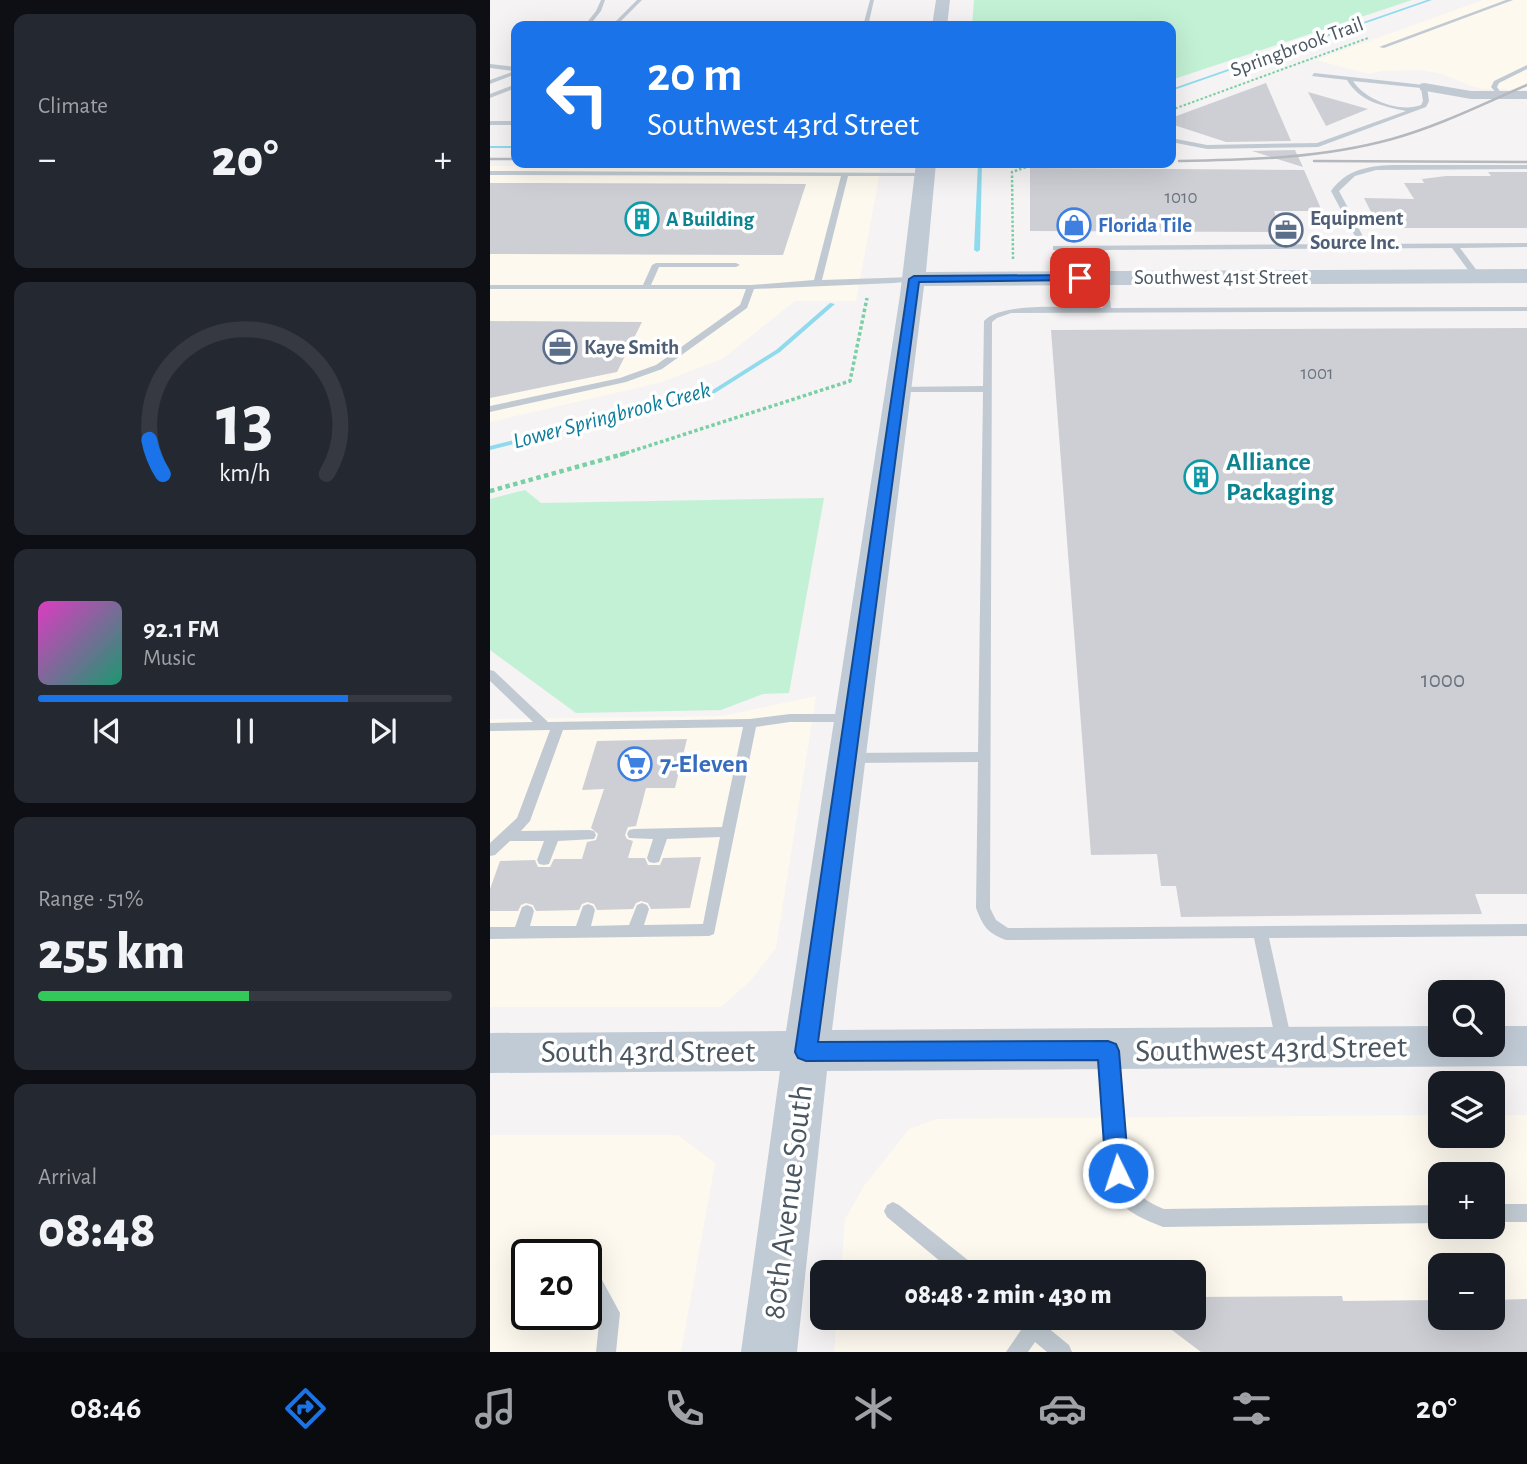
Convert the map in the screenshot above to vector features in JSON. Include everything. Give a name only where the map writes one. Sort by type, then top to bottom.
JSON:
[{"type":"street","points":[[941,21],[943,0]]},
{"type":"street","points":[[1424,87],[1471,95],[1526,96]]},
{"type":"street","name":"80th Avenue South","points":[[769,1352],[806,1052],[914,279],[926,168]]},
{"type":"street","name":"Southwest 41st Street","points":[[914,279],[1476,276],[1525,279]]},
{"type":"street","name":"Southwest 43rd Street","points":[[806,1052],[1527,1046]]},
{"type":"street","name":"South 43rd Street","points":[[490,1053],[806,1052]]},
{"type":"lane","points":[[590,21],[603,0]]},
{"type":"lane","points":[[618,21],[640,0]]},
{"type":"lane","points":[[866,21],[872,0]]},
{"type":"lane","points":[[1382,47],[1511,0]]},
{"type":"lane","points":[[490,66],[511,70]]},
{"type":"lane","points":[[1501,95],[1494,87],[1496,82],[1527,67]]},
{"type":"lane","points":[[490,82],[511,73]]},
{"type":"lane","points":[[1176,141],[1207,147],[1318,145],[1424,106],[1426,101],[1424,87],[1314,75]]},
{"type":"lane","points":[[1348,78],[1353,89],[1368,99],[1412,110]]},
{"type":"lane","points":[[490,96],[511,88]]},
{"type":"lane","points":[[490,122],[511,123]]},
{"type":"lane","points":[[1364,246],[1335,191],[1340,182],[1351,175],[1371,168],[1392,167],[1527,167]]},
{"type":"lane","points":[[490,173],[845,174],[926,168]]},
{"type":"lane","points":[[817,283],[845,174]]},
{"type":"lane","points":[[1056,248],[1527,245]]},
{"type":"lane","points":[[1455,246],[1476,276]]},
{"type":"lane","points":[[1100,247],[1107,311]]},
{"type":"lane","points":[[646,287],[656,265],[736,265]]},
{"type":"lane","points":[[490,287],[751,287],[786,282],[869,284],[914,279]]},
{"type":"lane","points":[[490,410],[622,380],[659,366],[744,306],[751,287]]},
{"type":"lane","points":[[1527,309],[1010,312],[994,316],[988,321],[983,908],[990,924],[1006,934],[1527,930]]},
{"type":"lane","points":[[899,389],[988,389]]},
{"type":"lane","points":[[490,674],[551,726]]},
{"type":"lane","points":[[490,727],[750,723],[790,718],[853,718]]},
{"type":"lane","points":[[490,933],[709,930],[750,723]]},
{"type":"lane","points":[[490,851],[523,821],[551,726]]},
{"type":"lane","points":[[847,758],[984,757]]},
{"type":"lane","points":[[634,834],[728,832]]},
{"type":"lane","points":[[654,858],[661,834]]},
{"type":"lane","points":[[544,860],[553,835]]},
{"type":"lane","points":[[506,836],[589,835]]},
{"type":"lane","points":[[635,931],[642,909]]},
{"type":"lane","points":[[582,932],[588,910]]},
{"type":"lane","points":[[520,933],[527,911]]},
{"type":"lane","points":[[1260,932],[1285,1049]]},
{"type":"lane","points":[[1108,1051],[1118,1173],[1122,1192],[1134,1205],[1163,1219],[1428,1214]]},
{"type":"lane","points":[[893,1211],[952,1260]]},
{"type":"lane","points":[[1505,1213],[1527,1213]]},
{"type":"lane","points":[[602,1299],[610,1313],[606,1352]]},
{"type":"lane","points":[[1016,1352],[1024,1330]]},
{"type":"lane","points":[[1035,1330],[1062,1352]]},
{"type":"path","name":"Springbrook Trail","points":[[1176,108],[1373,36]]},
{"type":"path","points":[[1013,267],[1012,172],[1024,168]]},
{"type":"path","points":[[490,491],[628,453],[850,381],[868,295]]},
{"type":"shaded area","points":[[1483,0],[1527,0],[1527,89],[1484,89],[1422,70],[1369,74],[1316,60]]},
{"type":"shaded area","points":[[490,166],[881,168],[856,301],[795,301],[722,359],[659,383],[490,422]]},
{"type":"shaded area","points":[[816,696],[776,948],[751,980],[721,1007],[490,1007],[490,719],[722,716]]},
{"type":"shaded area","points":[[1428,1115],[1428,1148],[1505,1148],[1505,1115],[1527,1115],[1527,1352],[834,1352],[836,1330],[1206,1330],[1206,1260],[842,1260],[845,1219],[864,1186],[909,1129],[936,1119]]},
{"type":"shaded area","points":[[490,1135],[678,1135],[715,1163],[681,1352],[490,1352]]},
{"type":"green space","points":[[974,0],[1412,0],[1176,78],[1176,21],[972,21]]},
{"type":"green space","points":[[525,490],[541,503],[824,498],[789,693],[763,694],[721,710],[576,713],[490,650],[490,499]]},
{"type":"building","points":[[1266,83],[1291,141],[1226,142],[1176,126],[1176,116]]},
{"type":"building","points":[[1308,92],[1368,109],[1326,126]]},
{"type":"building","points":[[1295,150],[1303,167],[1252,151]]},
{"type":"building","points":[[1030,168],[1304,170],[1322,211],[1274,211],[1281,232],[1030,231]]},
{"type":"building","points":[[1488,172],[1527,172],[1527,228],[1379,228],[1364,198],[1414,199],[1404,183],[1424,183],[1422,179],[1446,176],[1491,176]]},
{"type":"building","name":"A Building","points":[[490,183],[806,184],[783,255],[490,254]]},
{"type":"building","name":"Kaye Smith","points":[[490,321],[642,322],[617,372],[490,398]]},
{"type":"building","name":"Alliance Packaging","points":[[1527,328],[1527,894],[1475,894],[1482,914],[1181,917],[1176,886],[1161,886],[1157,854],[1091,855],[1051,330]]},
{"type":"building","name":"7-Eleven","points":[[687,739],[675,788],[646,788],[636,826],[628,827],[625,835],[633,841],[628,858],[645,858],[648,865],[660,865],[663,858],[701,857],[690,908],[651,909],[648,903],[641,901],[636,903],[633,909],[597,910],[594,904],[587,902],[582,904],[579,910],[536,911],[533,905],[526,903],[521,905],[518,911],[490,911],[490,889],[500,861],[535,860],[538,867],[550,867],[554,859],[582,859],[587,842],[596,840],[598,834],[591,828],[604,789],[582,790],[597,741]]},
{"type":"building","points":[[1342,1296],[1343,1301],[1428,1300],[1428,1330],[1505,1330],[1505,1300],[1527,1299],[1527,1352],[1201,1352],[1172,1330],[1206,1330],[1206,1297]]},
{"type":"waterway","name":"Lower Springbrook Creek","points":[[1176,88],[1430,0]]},
{"type":"waterway","points":[[490,147],[511,147]]},
{"type":"waterway","name":"Lower Springbrook Creek","points":[[977,250],[980,168]]},
{"type":"waterway","name":"Lower Springbrook Creek","points":[[490,448],[713,392],[778,351],[832,304]]},
{"type":"railway","points":[[1179,161],[1287,157],[1366,145],[1427,128],[1527,85]]},
{"type":"railway","points":[[490,159],[511,159]]},
{"type":"railway","points":[[1314,161],[1527,162]]},
{"type":"place","name":"A Building","points":[[642,219]]},
{"type":"place","name":"Florida Tile","points":[[1074,225]]},
{"type":"place","name":"Equipment Source Inc.","points":[[1286,230]]},
{"type":"place","name":"Kaye Smith","points":[[560,347]]},
{"type":"place","name":"Alliance Packaging","points":[[1201,477]]},
{"type":"place","name":"7-Eleven","points":[[635,764]]},
{"type":"route","points":[[1080,278],[914,279],[806,1052],[1108,1051],[1118,1173]]}]
